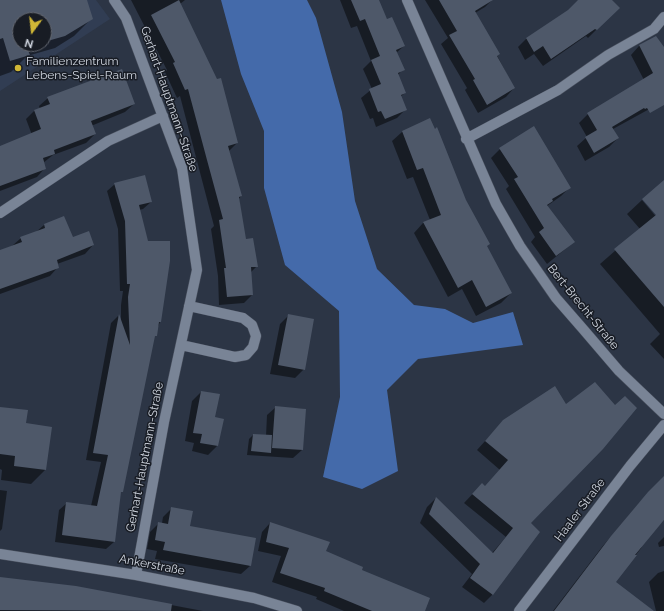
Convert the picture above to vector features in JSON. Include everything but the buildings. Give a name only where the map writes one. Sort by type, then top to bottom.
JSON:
[{"type":"street","name":"Gerhart-Hauptmann-Straße","points":[[114,0],[126,18],[182,168],[196,270],[180,345],[136,575]]},
{"type":"street","name":"Bert-Brecht-Straße","points":[[407,0],[466,139],[496,204],[520,246],[556,298],[619,371],[664,414]]},
{"type":"street","points":[[466,139],[558,90],[608,55],[654,29],[664,17]]},
{"type":"street","points":[[0,213],[108,141],[163,116]]},
{"type":"street","points":[[180,345],[235,357],[246,355],[254,347],[256,336],[252,325],[243,318],[189,306]]},
{"type":"street","name":"Haaler Straße","points":[[519,611],[630,466],[664,425]]},
{"type":"street","name":"Ankerstraße","points":[[0,554],[136,575],[254,598],[297,611]]},
{"type":"shaded area","name":"Familienzentrum Lebens-Spiel-Raum","points":[[0,0],[96,0],[110,19],[0,91]]},
{"type":"shaded area","points":[[221,0],[307,0],[316,18],[342,112],[355,201],[377,269],[414,305],[445,309],[473,323],[513,312],[523,345],[418,359],[387,390],[398,471],[362,489],[323,477],[340,397],[339,311],[285,265],[264,188],[264,131],[241,74]]},
{"type":"place","name":"Familienzentrum Lebens-Spiel-Raum","points":[[18,68]]}]
